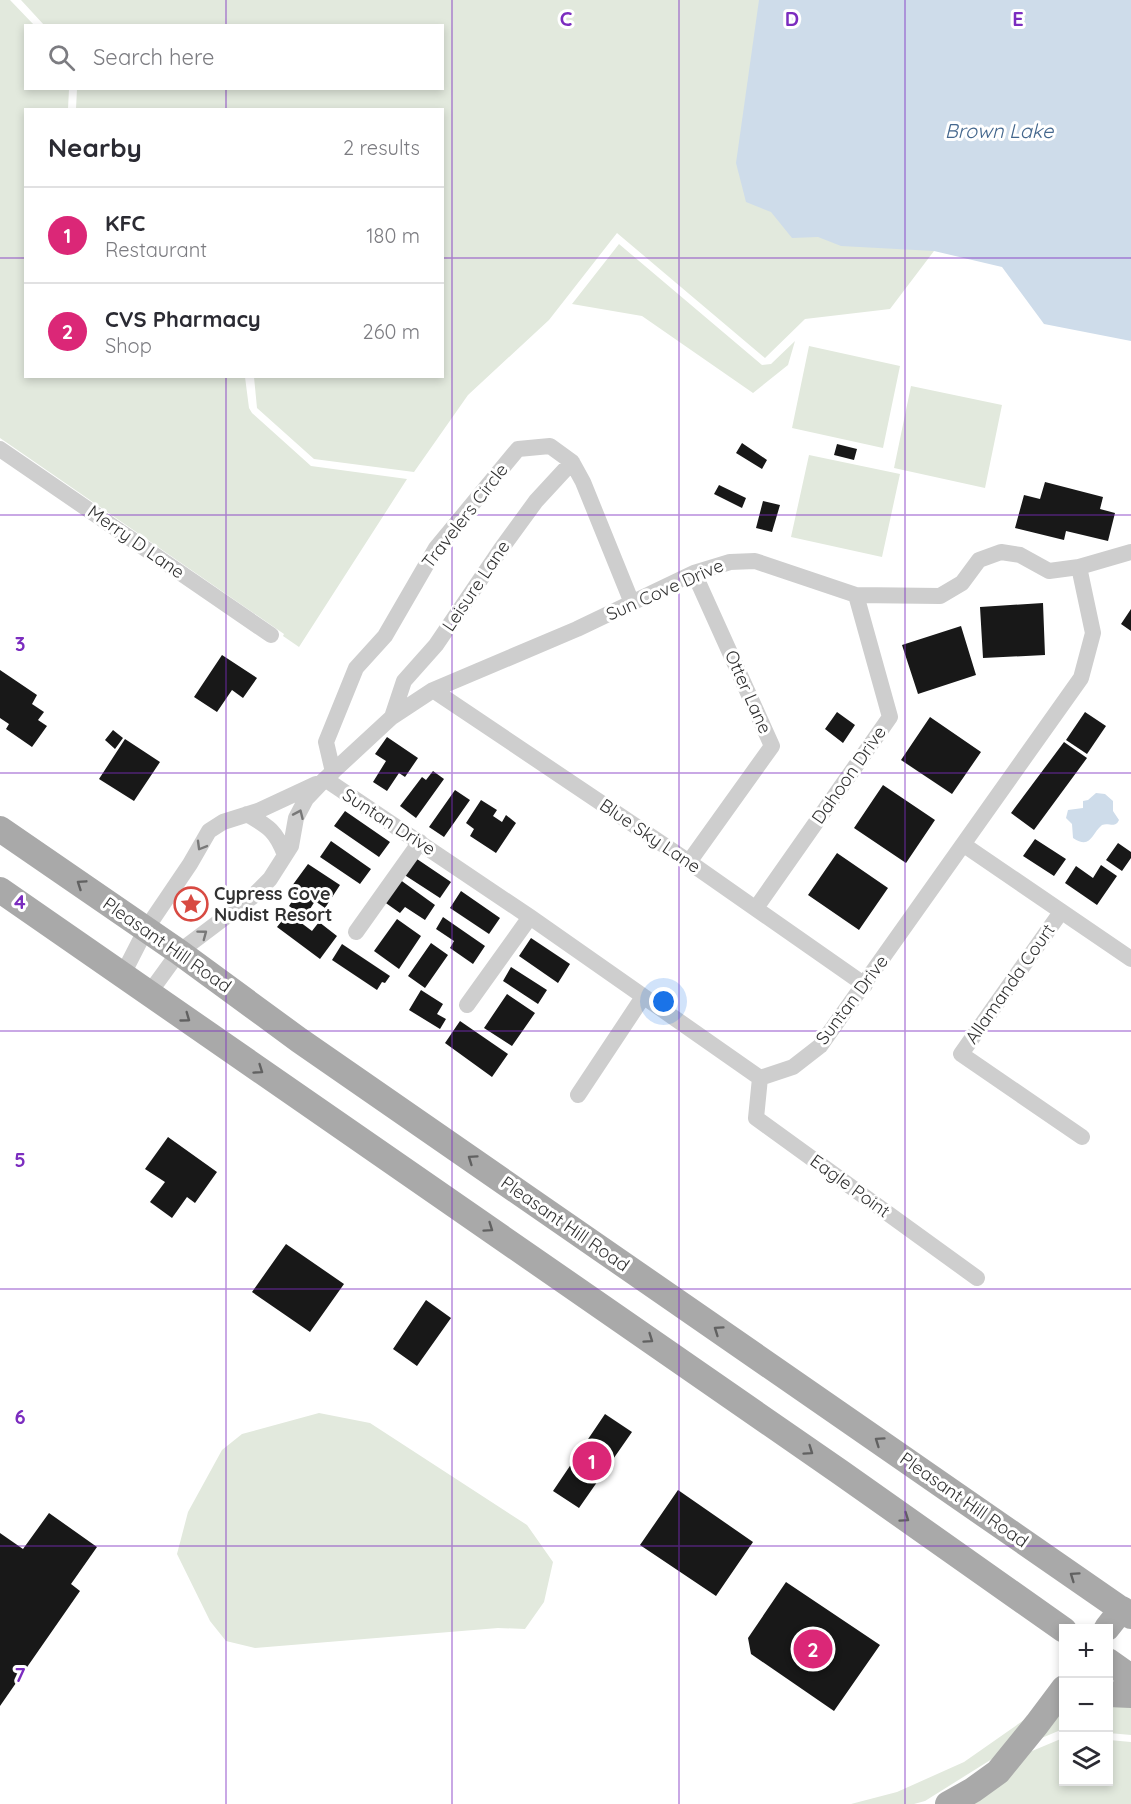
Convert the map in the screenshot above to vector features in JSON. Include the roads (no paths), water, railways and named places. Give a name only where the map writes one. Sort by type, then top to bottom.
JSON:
[{"type":"main road","name":"Pleasant Hill Road","points":[[0,829],[179,952],[299,1040],[1120,1618]]},
{"type":"main road","points":[[0,890],[150,992],[1059,1626]]},
{"type":"main road","points":[[1113,1664],[1131,1677]]},
{"type":"main road","points":[[1113,1694],[1131,1695]]},
{"type":"main road","points":[[948,1804],[998,1772],[1059,1695]]},
{"type":"main road","points":[[1037,1724],[1059,1714]]},
{"type":"street","name":"Travelers Circle","points":[[329,776],[326,742],[356,668],[385,636],[436,548],[518,449],[550,446],[572,462]]},
{"type":"street","name":"Merry D Lane","points":[[0,449],[271,635]]},
{"type":"street","points":[[572,462],[583,483],[632,603]]},
{"type":"street","name":"Leisure Lane","points":[[392,717],[404,681],[436,645],[536,501],[572,462]]},
{"type":"street","name":"Sun Cove Drive","points":[[150,992],[179,952],[252,897],[270,879],[291,846],[296,818],[306,799],[392,717],[432,690],[577,629],[694,573],[730,561],[755,561],[856,595],[940,596],[962,583],[979,560],[1001,552],[1020,555],[1049,571],[1079,567],[1131,552]]},
{"type":"street","name":"Suntan Drive","points":[[329,776],[420,842],[760,1078],[793,1066],[820,1046],[1081,678],[1093,633],[1079,567]]},
{"type":"street","name":"Otter Lane","points":[[689,862],[772,746],[694,573]]},
{"type":"street","name":"Dahoon Drive","points":[[756,908],[890,717],[856,595]]},
{"type":"street","name":"Blue Sky Lane","points":[[432,690],[689,862],[864,985]]},
{"type":"street","name":"Sun Cove Drive","points":[[123,974],[146,929],[190,864],[209,831],[223,822],[258,811],[329,776]]},
{"type":"street","points":[[247,814],[271,828],[285,855]]},
{"type":"street","points":[[356,932],[420,842]]},
{"type":"street","points":[[964,845],[1131,959]]},
{"type":"street","name":"Allamanda Court","points":[[1061,912],[961,1054],[1082,1137]]},
{"type":"street","points":[[467,1005],[530,917]]},
{"type":"street","points":[[578,1095],[643,997]]},
{"type":"street","name":"Eagle Point","points":[[760,1078],[756,1118],[977,1278]]},
{"type":"water","name":"Brown Lake","points":[[759,0],[1131,0],[1131,341],[1044,324],[1002,267],[934,251],[841,246],[818,237],[792,238],[771,212],[746,202],[736,163]]},
{"type":"water","points":[[1096,793],[1105,794],[1113,801],[1113,811],[1119,820],[1114,825],[1102,825],[1087,842],[1079,841],[1073,838],[1072,824],[1066,818],[1068,810],[1083,808],[1083,801]]},
{"type":"place","name":"Cypress Cove Nudist Resort","points":[[191,904]]},
{"type":"place","name":"KFC","points":[[592,1461]]},
{"type":"place","name":"CVS Pharmacy","points":[[813,1649]]}]
